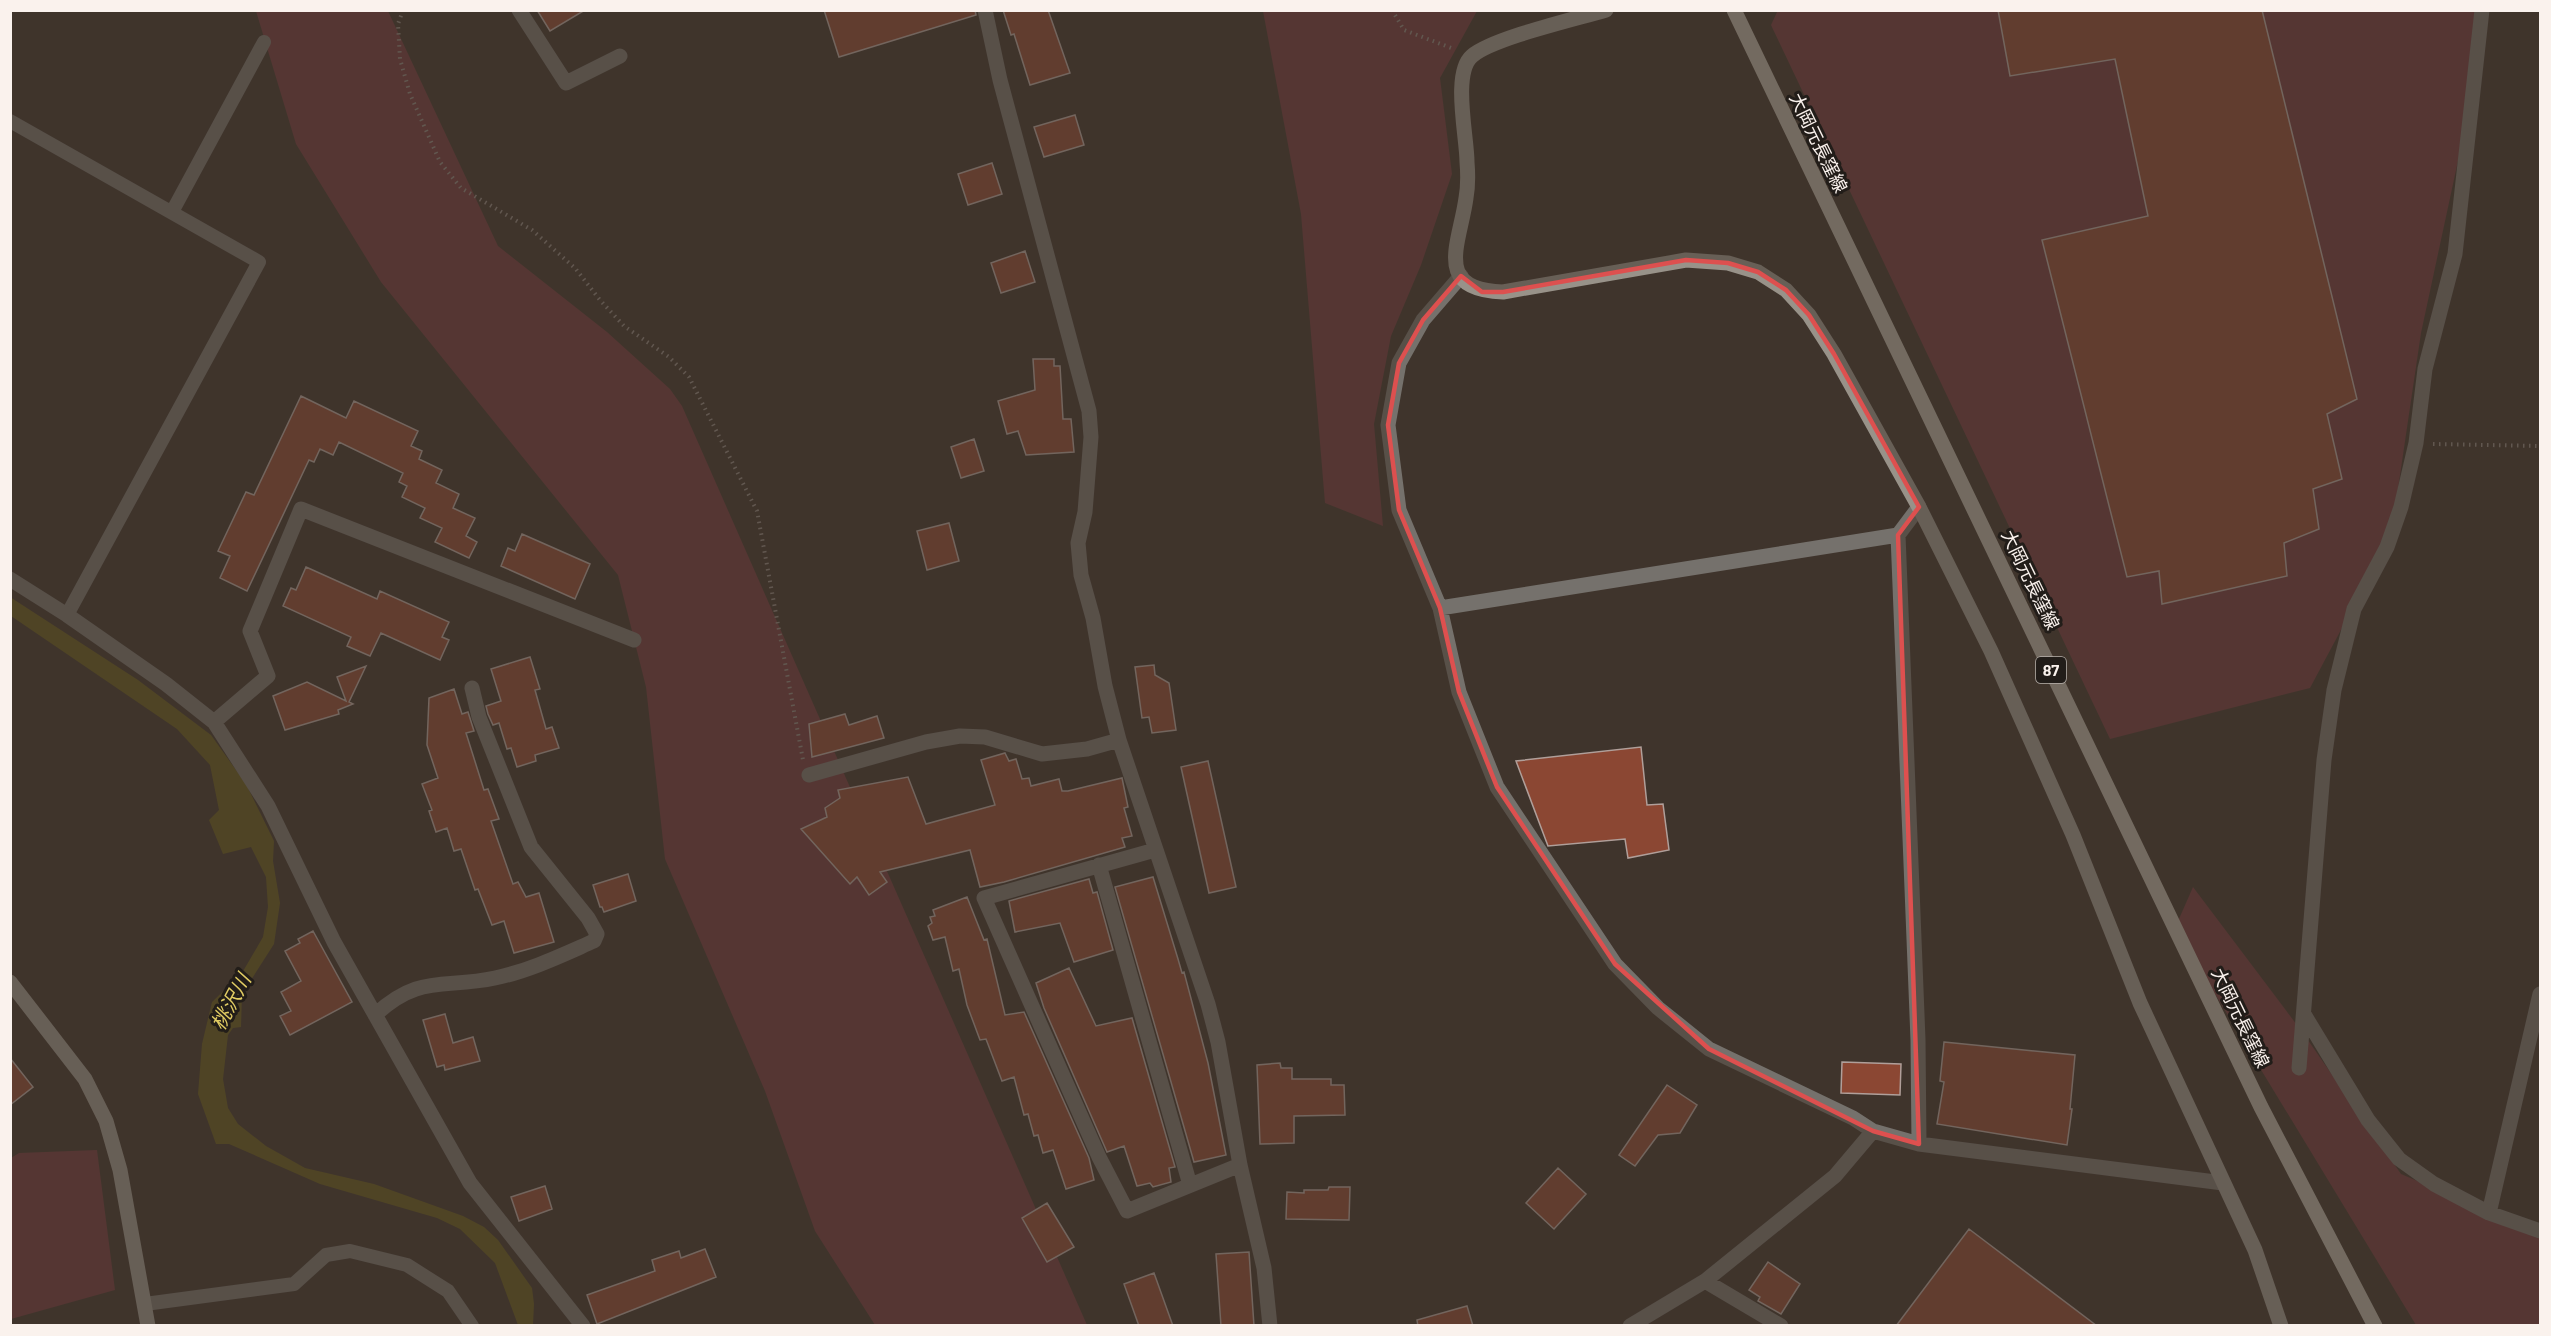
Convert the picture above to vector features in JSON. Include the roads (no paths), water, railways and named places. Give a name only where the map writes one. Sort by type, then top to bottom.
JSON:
[{"type":"main road","name":"大岡元長窪線","points":[[1734,10],[2261,1107],[2375,1326]]},
{"type":"street","points":[[519,10],[566,83],[620,56]]},
{"type":"street","points":[[985,10],[1000,80],[1089,411],[1091,437],[1085,512],[1078,543],[1081,575],[1093,618],[1105,686],[1119,740],[1208,1004],[1218,1042],[1240,1165],[1264,1268],[1270,1326]]},
{"type":"street","points":[[1606,10],[1496,43],[1471,56],[1463,74],[1460,90],[1466,124],[1467,163],[1466,198],[1455,247],[1456,269],[1465,282],[1482,292],[1503,292],[1686,260],[1728,263],[1758,272],[1786,290],[1809,315],[1834,354],[1919,507],[1991,651],[2073,835],[2140,1003],[2255,1250],[2281,1326]]},
{"type":"street","points":[[2300,1068],[2324,760],[2334,690],[2355,609],[2388,547],[2401,507],[2416,443],[2425,369],[2455,254],[2482,10]]},
{"type":"street","points":[[1461,276],[1423,320],[1399,363],[1388,425],[1399,510],[1440,608],[1459,692],[1497,787],[1615,964],[1658,1008],[1709,1049],[1853,1118],[1873,1131],[1919,1144],[2223,1183]]},
{"type":"street","points":[[1919,507],[1898,535],[1918,1040],[1919,1144]]},
{"type":"street","points":[[214,722],[268,676],[250,631],[301,509],[634,640]]},
{"type":"street","points":[[1440,608],[1898,535]]},
{"type":"street","points":[[10,579],[67,615],[166,684],[214,722],[268,806],[334,942],[470,1183],[583,1326]]},
{"type":"street","points":[[375,1015],[402,993],[423,986],[496,978],[583,946],[594,941],[597,934],[588,918],[531,847],[479,717],[472,688]]},
{"type":"street","points":[[809,775],[926,742],[960,736],[985,737],[1042,754],[1087,749],[1119,740]]},
{"type":"street","points":[[1155,850],[984,898],[1099,1157],[1127,1211],[1240,1165]]},
{"type":"street","points":[[1100,865],[1190,1185]]},
{"type":"street","points":[[10,982],[85,1079],[106,1122],[120,1170],[148,1326]]},
{"type":"street","points":[[2489,1214],[2541,994]]},
{"type":"street","points":[[2305,1016],[2368,1120],[2399,1160],[2434,1184],[2489,1214],[2541,1231]]},
{"type":"street","points":[[1630,1326],[1705,1281],[1835,1176],[1873,1131]]},
{"type":"street","points":[[1705,1281],[1781,1326]]},
{"type":"lane","points":[[172,212],[264,42]]},
{"type":"lane","points":[[10,121],[259,262],[67,615]]},
{"type":"lane","points":[[145,1304],[294,1284],[326,1255],[350,1251],[407,1265],[448,1291],[472,1326]]},
{"type":"water","name":"桃沢川","points":[[10,597],[138,680],[211,735],[246,784],[274,841],[273,861],[280,903],[274,944],[242,994],[241,1027],[233,1028],[228,1035],[223,1079],[228,1108],[238,1124],[266,1146],[305,1168],[374,1184],[463,1216],[484,1227],[498,1240],[532,1288],[533,1325],[518,1325],[495,1263],[460,1229],[437,1218],[320,1184],[229,1144],[216,1144],[198,1094],[202,1044],[212,1002],[242,973],[263,937],[268,907],[266,877],[251,847],[223,854],[209,820],[219,810],[210,765],[177,729],[11,616]]}]
